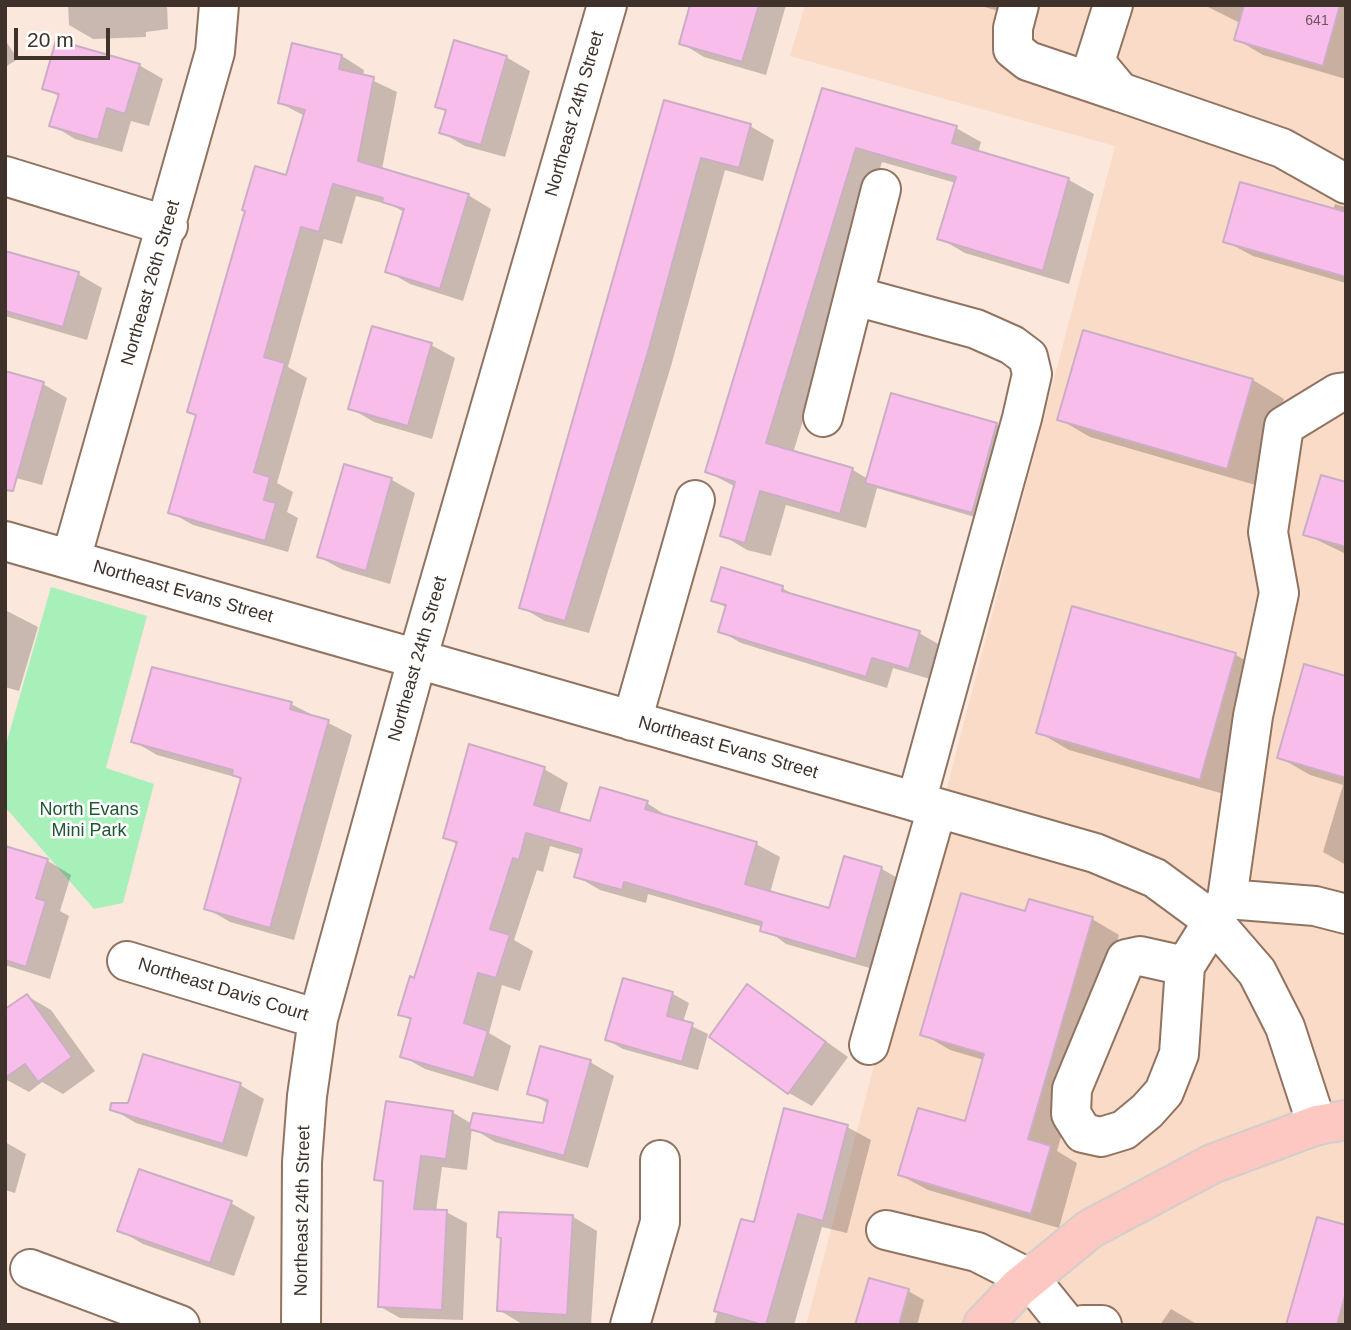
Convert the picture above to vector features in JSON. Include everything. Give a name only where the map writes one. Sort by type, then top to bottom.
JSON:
[{"type":"main road","points":[[983,1325],[1030,1279],[1090,1229],[1212,1164],[1331,1122]]},
{"type":"street","name":"Northeast 26th Street","points":[[71,559],[168,226],[215,52],[219,5]]},
{"type":"street","name":"Northeast 24th Street","points":[[301,1325],[302,1162],[307,1097],[318,1019],[417,660],[607,5]]},
{"type":"street","points":[[1019,5],[1013,28],[1013,49],[1028,61],[1282,148],[1346,184]]},
{"type":"street","points":[[1112,5],[1096,62],[1120,92]]},
{"type":"street","points":[[5,176],[168,226]]},
{"type":"street","points":[[823,417],[881,189]]},
{"type":"street","points":[[855,296],[976,329],[1020,351],[1027,357],[1032,374],[869,1045]]},
{"type":"street","points":[[1185,965],[1219,909],[1252,716],[1279,593],[1268,532],[1284,426],[1338,393],[1346,392]]},
{"type":"street","points":[[632,721],[695,500]]},
{"type":"street","name":"Northeast Evans Street","points":[[5,541],[1095,853],[1154,877],[1219,909],[1263,983],[1331,1122]]},
{"type":"street","points":[[1219,909],[1315,906],[1346,914]]},
{"type":"street","name":"Northeast Davis Court","points":[[127,961],[318,1019]]},
{"type":"street","points":[[630,1325],[660,1222],[660,1160]]},
{"type":"street","points":[[886,1230],[977,1252],[1030,1279],[1067,1325]]},
{"type":"street","points":[[30,1269],[180,1325]]},
{"type":"street","points":[[1083,1325],[1102,1325]]},
{"type":"shaded area","points":[[805,5],[1346,5],[1346,1325],[806,1325],[1115,146],[790,56]]},
{"type":"green space","name":"North Evans Mini Park","points":[[51,587],[147,616],[106,768],[154,784],[123,903],[94,909],[5,807],[5,748]]},
{"type":"building","points":[[690,5],[759,5],[742,62],[679,44]]},
{"type":"building","points":[[1244,5],[1340,5],[1323,66],[1234,40]]},
{"type":"building","points":[[56,40],[140,64],[125,114],[107,108],[98,140],[49,126],[59,94],[42,89]]},
{"type":"building","points":[[454,40],[507,56],[481,145],[439,133],[446,110],[435,107]]},
{"type":"building","points":[[292,43],[342,55],[339,69],[374,77],[358,161],[469,194],[440,289],[385,272],[404,209],[382,202],[383,198],[333,184],[319,232],[301,227],[264,357],[285,363],[254,472],[270,477],[264,500],[276,503],[265,541],[168,513],[196,415],[187,412],[245,211],[242,210],[255,166],[286,175],[305,110],[278,103]]},
{"type":"building","points":[[822,88],[957,126],[952,143],[1069,178],[1043,271],[937,239],[956,177],[856,148],[766,443],[853,468],[840,514],[760,491],[745,543],[720,536],[735,482],[705,472]]},
{"type":"building","points":[[664,100],[751,124],[739,168],[701,158],[648,352],[565,621],[519,608]]},
{"type":"building","points":[[1240,182],[1346,212],[1346,277],[1223,242]]},
{"type":"building","points":[[5,251],[79,272],[63,327],[5,311]]},
{"type":"building","points":[[372,326],[432,343],[408,426],[348,409]]},
{"type":"building","points":[[1083,330],[1253,379],[1227,469],[1057,420]]},
{"type":"building","points":[[5,371],[44,382],[13,491],[5,490]]},
{"type":"building","points":[[891,393],[997,423],[972,513],[865,483]]},
{"type":"building","points":[[344,464],[392,478],[366,571],[317,557]]},
{"type":"building","points":[[1321,475],[1346,482],[1346,547],[1303,535]]},
{"type":"building","points":[[721,567],[783,586],[782,591],[920,631],[909,669],[872,658],[866,677],[718,632],[726,605],[711,601]]},
{"type":"building","points":[[1072,606],[1236,653],[1200,780],[1036,733]]},
{"type":"building","points":[[1304,664],[1346,676],[1346,778],[1277,758]]},
{"type":"building","points":[[152,667],[292,702],[290,709],[329,720],[270,928],[204,909],[241,778],[232,775],[233,770],[131,742]]},
{"type":"building","points":[[469,744],[545,767],[534,805],[590,821],[600,787],[648,801],[645,809],[757,842],[745,884],[829,908],[844,856],[882,867],[856,959],[760,931],[762,922],[624,882],[622,890],[574,877],[582,849],[526,833],[519,860],[513,858],[490,929],[510,935],[496,978],[478,973],[464,1023],[488,1031],[474,1078],[400,1057],[411,1018],[398,1015],[410,976],[414,978],[457,842],[443,838]]},
{"type":"building","points":[[5,846],[48,859],[36,898],[46,901],[26,967],[5,960]]},
{"type":"building","points":[[961,893],[1025,911],[1029,899],[1093,917],[1028,1139],[1051,1146],[1031,1214],[898,1175],[918,1108],[965,1121],[984,1054],[920,1035]]},
{"type":"building","points":[[623,978],[673,992],[667,1016],[693,1023],[682,1062],[605,1040]]},
{"type":"building","points":[[747,984],[826,1042],[788,1094],[709,1037]]},
{"type":"building","points":[[27,994],[72,1057],[38,1082],[25,1064],[5,1078],[5,1009]]},
{"type":"building","points":[[540,1046],[591,1060],[564,1156],[469,1129],[473,1113],[543,1123],[548,1100],[527,1094]]},
{"type":"building","points":[[143,1054],[241,1083],[223,1144],[110,1110],[111,1103],[128,1103]]},
{"type":"building","points":[[386,1101],[453,1111],[446,1159],[421,1156],[414,1209],[447,1210],[442,1310],[378,1307],[383,1181],[374,1180]]},
{"type":"building","points":[[784,1108],[848,1125],[823,1221],[798,1214],[766,1325],[763,1325],[714,1311],[741,1219],[754,1222]]},
{"type":"building","points":[[139,1169],[232,1201],[210,1263],[117,1231]]},
{"type":"building","points":[[499,1212],[573,1215],[567,1315],[497,1311],[501,1238],[497,1237]]},
{"type":"building","points":[[1317,1217],[1346,1225],[1346,1292],[1337,1325],[1286,1325]]},
{"type":"building","points":[[869,1278],[909,1289],[899,1325],[855,1325]]}]
